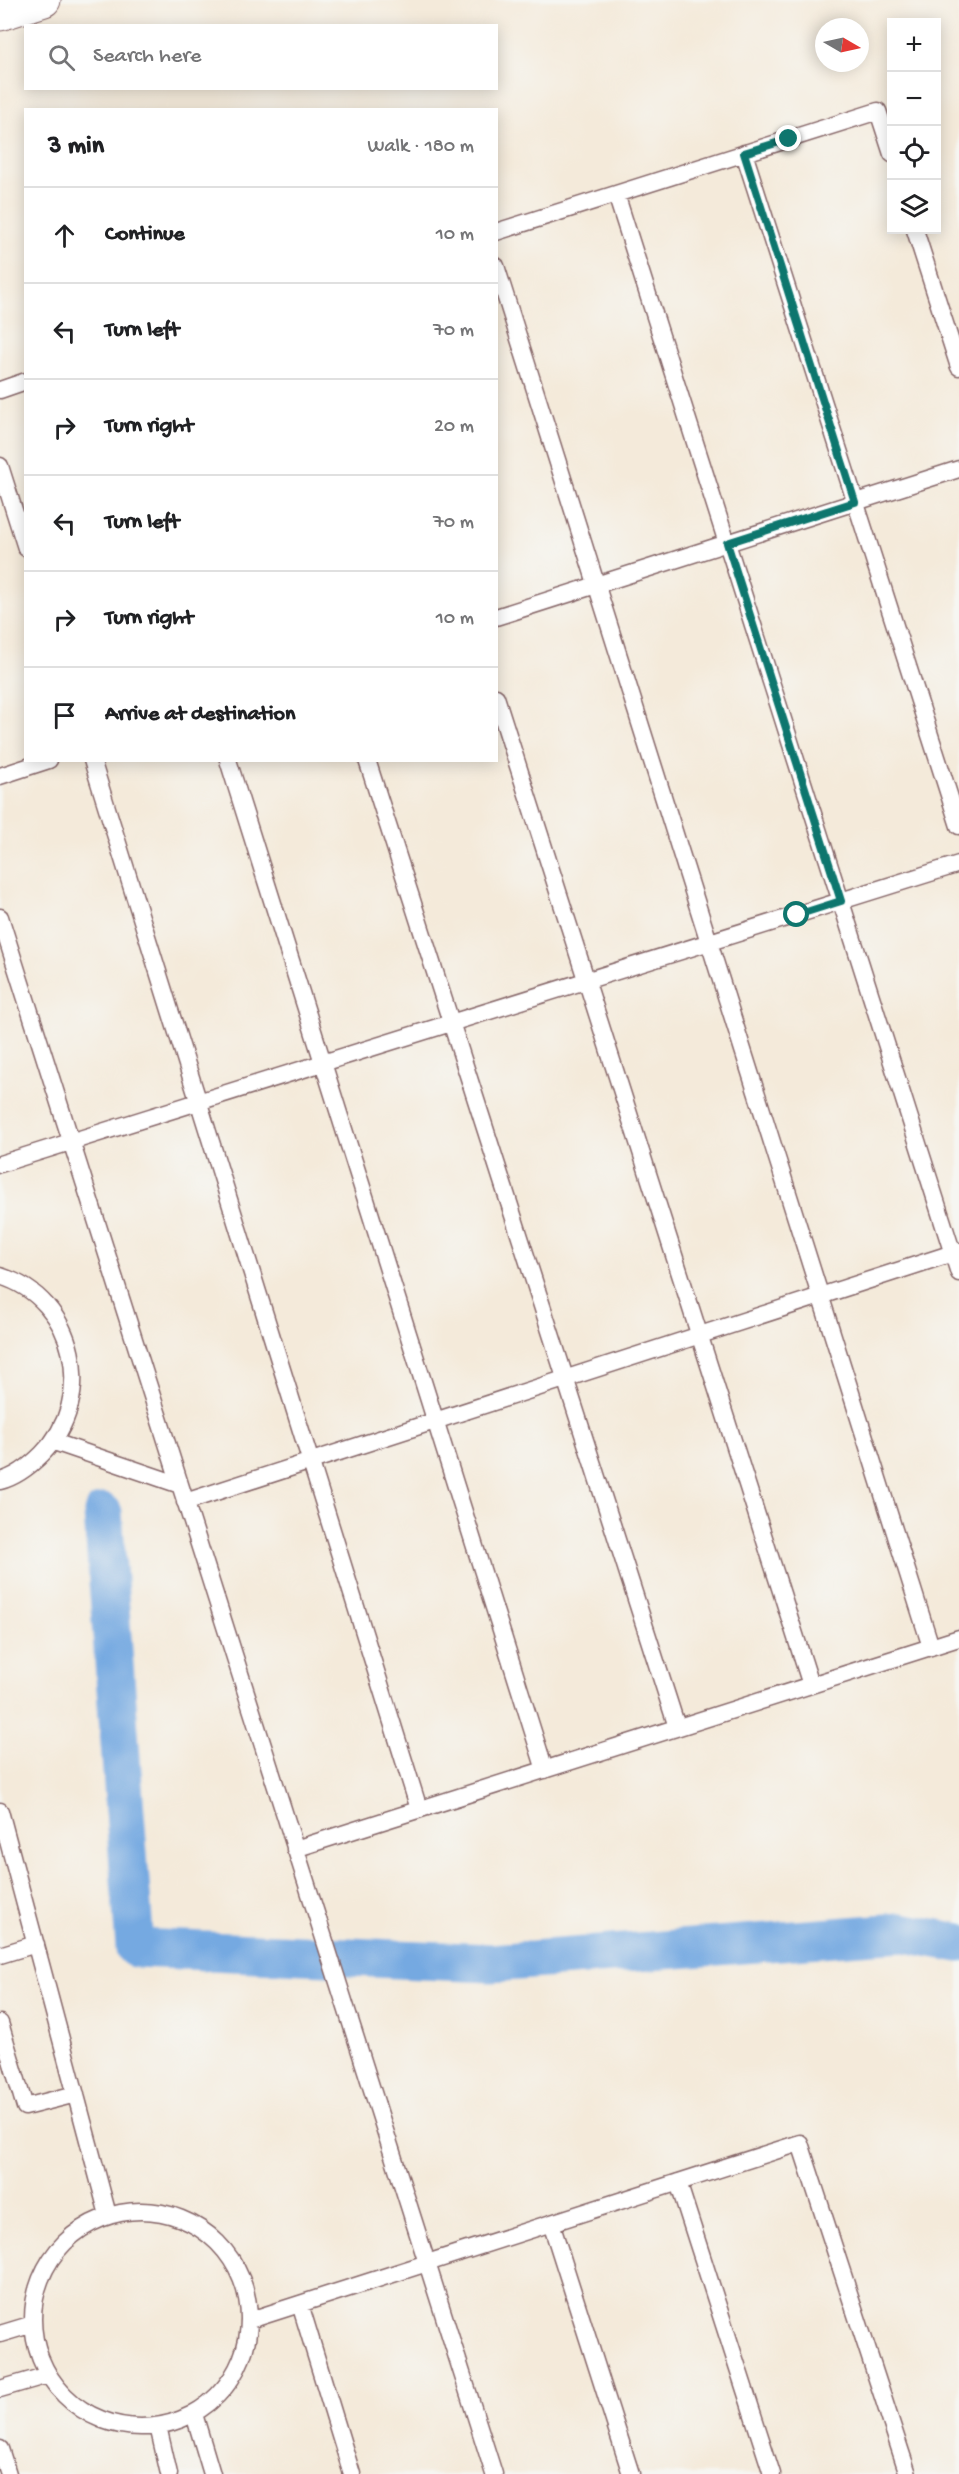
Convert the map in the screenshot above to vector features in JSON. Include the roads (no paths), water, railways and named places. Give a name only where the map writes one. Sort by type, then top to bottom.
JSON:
[{"type":"main road","points":[[0,14],[44,0]]},
{"type":"lane","points":[[498,231],[878,111],[887,141]]},
{"type":"lane","points":[[744,153],[959,826]]},
{"type":"lane","points":[[616,194],[841,901],[956,1252],[959,1273]]},
{"type":"lane","points":[[916,234],[959,367]]},
{"type":"lane","points":[[498,272],[931,1647]]},
{"type":"lane","points":[[0,390],[24,382]]},
{"type":"lane","points":[[0,466],[24,542]]},
{"type":"lane","points":[[498,616],[959,469]]},
{"type":"lane","points":[[498,703],[811,1685]]},
{"type":"lane","points":[[0,776],[43,762]]},
{"type":"lane","points":[[93,762],[419,1809]]},
{"type":"lane","points":[[229,762],[545,1770]]},
{"type":"lane","points":[[368,762],[677,1727]]},
{"type":"lane","points":[[0,1164],[959,864]]},
{"type":"lane","points":[[0,917],[494,2474]]},
{"type":"lane","points":[[185,1502],[956,1252]]},
{"type":"lane","points":[[0,1276],[32,1292],[55,1316],[70,1346],[75,1379],[69,1412],[54,1442],[32,1465],[0,1481]]},
{"type":"lane","points":[[54,1442],[180,1485]]},
{"type":"lane","points":[[295,1849],[959,1638]]},
{"type":"lane","points":[[0,1811],[108,2215]]},
{"type":"lane","points":[[0,1956],[36,1944]]},
{"type":"lane","points":[[0,2023],[26,2107],[76,2094]]},
{"type":"lane","points":[[250,2320],[800,2143],[908,2474]]},
{"type":"lane","points":[[678,2182],[772,2474]]},
{"type":"lane","points":[[142,2210],[176,2216],[206,2231],[230,2256],[245,2286],[250,2320],[243,2358],[223,2390],[194,2414],[158,2426],[126,2427],[96,2418],[68,2400],[48,2375],[37,2350],[33,2324],[38,2289],[53,2256],[77,2231],[108,2215],[142,2210]]},
{"type":"lane","points":[[552,2223],[631,2474]]},
{"type":"lane","points":[[300,2304],[352,2474]]},
{"type":"lane","points":[[0,2334],[33,2324]]},
{"type":"lane","points":[[0,2390],[48,2375]]},
{"type":"lane","points":[[194,2414],[212,2474]]},
{"type":"lane","points":[[158,2426],[169,2474]]},
{"type":"lane","points":[[0,2449],[8,2474]]},
{"type":"waterway","points":[[103,1513],[135,1948],[491,1963],[901,1932],[959,1943]]}]
